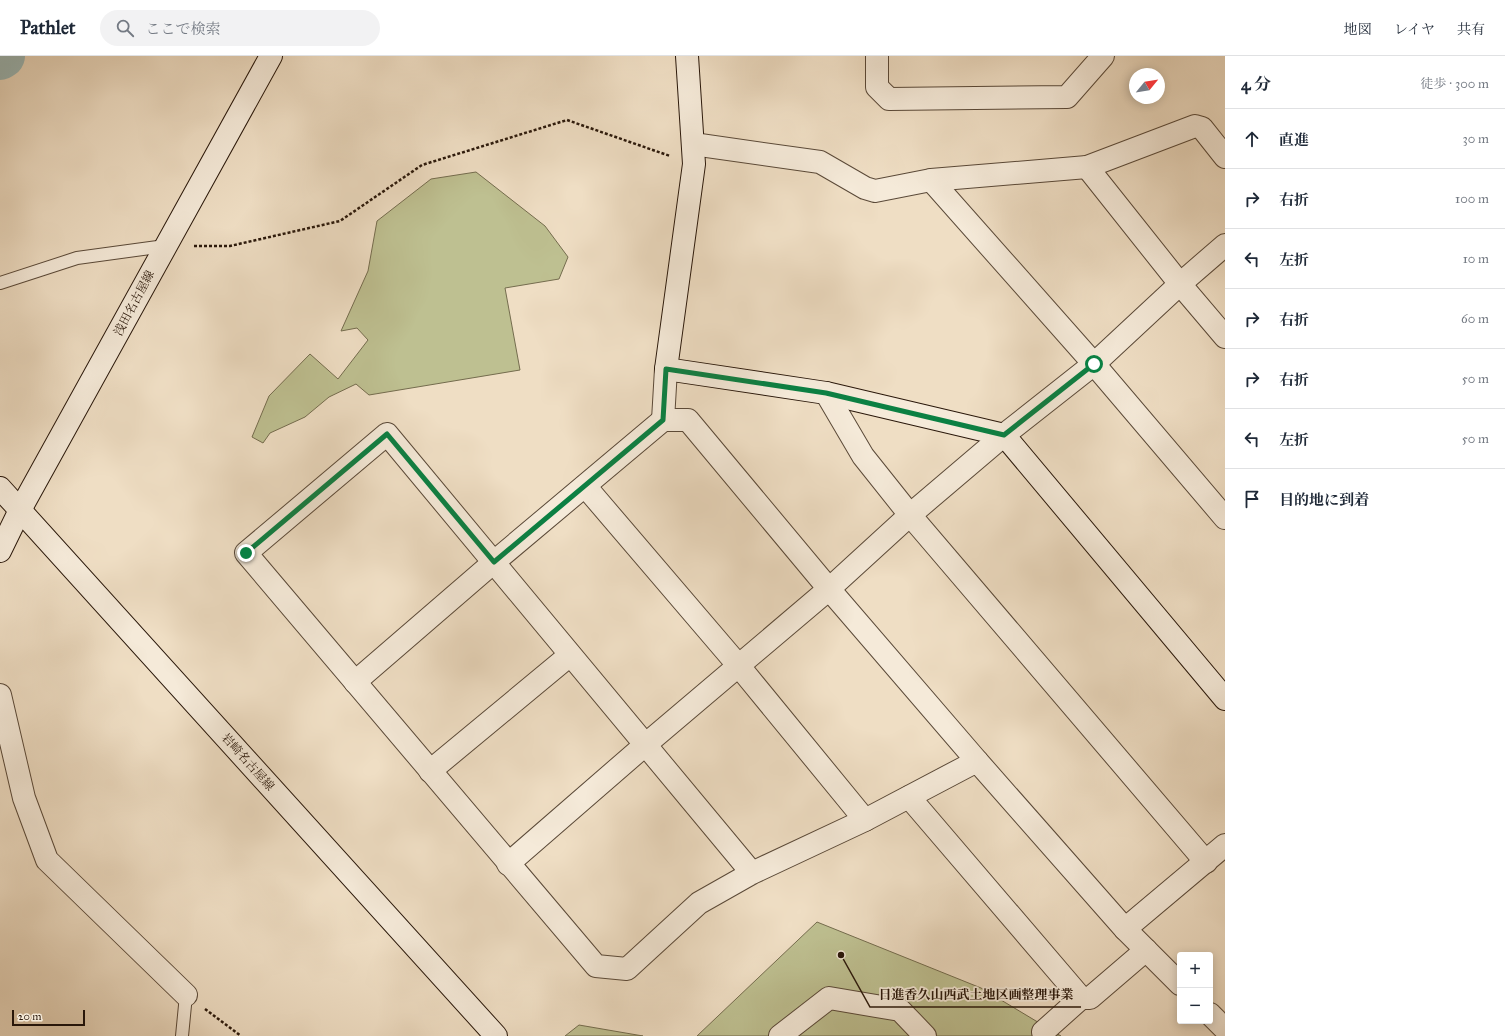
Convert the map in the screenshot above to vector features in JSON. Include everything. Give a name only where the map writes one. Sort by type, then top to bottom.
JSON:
[{"type":"street","name":"浅田名古屋線","points":[[0,551],[20,510],[271,56]]},
{"type":"street","points":[[663,420],[666,369],[693,154],[688,56]]},
{"type":"street","points":[[877,56],[877,87],[889,100],[1067,97],[1103,56]]},
{"type":"street","points":[[693,154],[820,162],[865,188],[875,191],[931,180],[1087,167],[1194,126],[1202,128],[1225,157]]},
{"type":"street","points":[[1087,167],[1180,284],[1225,337]]},
{"type":"street","points":[[931,180],[1094,364],[1225,518]]},
{"type":"street","points":[[508,864],[738,665],[829,589],[910,515],[1004,435],[1094,364],[1180,284],[1225,245]]},
{"type":"street","points":[[666,369],[826,393],[1004,435],[1225,699]]},
{"type":"street","points":[[826,393],[863,456],[910,515],[1206,862]]},
{"type":"street","points":[[355,682],[494,562],[663,420],[688,420],[829,589],[977,761],[1125,929],[1177,981]]},
{"type":"street","points":[[752,873],[387,434],[246,553],[596,966],[627,969],[699,902],[752,873],[865,820],[977,761]]},
{"type":"street","points":[[585,486],[738,665],[865,820]]},
{"type":"street","name":"岩崎名古屋線","points":[[0,488],[496,1036]]},
{"type":"street","points":[[430,771],[570,654]]},
{"type":"street","points":[[0,695],[24,798],[47,860],[186,995]]},
{"type":"street","points":[[909,796],[1081,998]]},
{"type":"street","points":[[1125,929],[1225,845]]},
{"type":"street","points":[[1043,1032],[1081,998],[1090,998],[1146,950]]},
{"type":"street","points":[[780,1036],[829,998],[900,1010],[925,1036]]},
{"type":"street","points":[[1213,1017],[1225,1029]]},
{"type":"lane","points":[[0,283],[77,258],[165,246]]},
{"type":"lane","points":[[182,1036],[186,995]]},
{"type":"path","points":[[165,246],[230,246],[340,221],[422,165],[567,120],[693,154]]},
{"type":"path","points":[[186,995],[242,1036]]},
{"type":"green space","points":[[476,172],[545,226],[568,257],[559,279],[505,288],[520,370],[369,395],[356,384],[329,397],[305,417],[270,433],[263,443],[252,437],[269,396],[310,354],[338,379],[368,340],[357,328],[341,331],[368,271],[377,221],[431,179]]},
{"type":"green space","points":[[817,922],[981,988],[1061,1036],[697,1036]]},
{"type":"green space","points":[[579,1025],[643,1036],[565,1036]]},
{"type":"place","name":"日進香久山西武土地区画整理事業","points":[[841,955]]},
{"type":"route","points":[[246,553],[387,434],[494,562],[663,420],[666,369],[826,393],[1004,435],[1094,364]]}]
